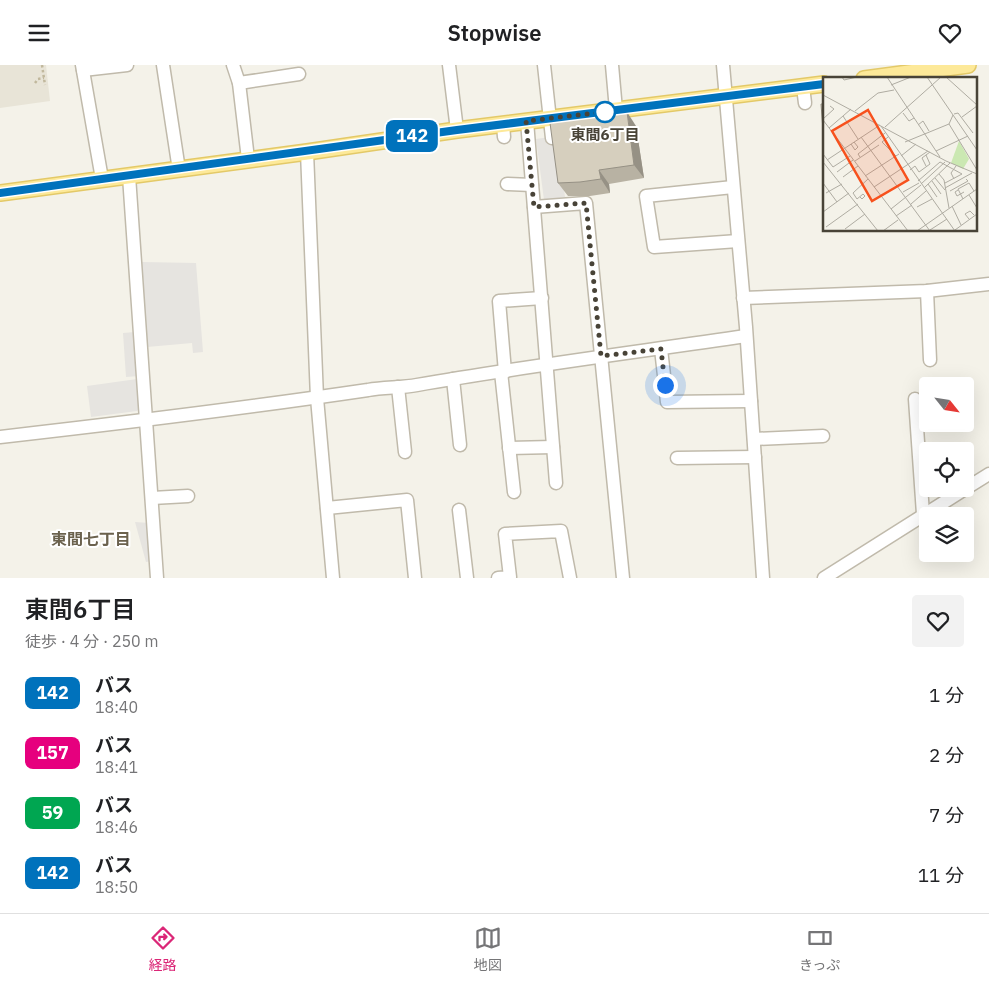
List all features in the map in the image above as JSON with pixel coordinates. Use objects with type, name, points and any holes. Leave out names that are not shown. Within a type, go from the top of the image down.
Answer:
[{"type":"main road","points":[[879,77],[968,65]]},
{"type":"main road","points":[[0,193],[179,170],[457,130],[503,131],[526,121],[823,84]]},
{"type":"street","points":[[102,179],[83,67],[127,65]]},
{"type":"street","points":[[163,65],[179,170]]},
{"type":"street","points":[[233,65],[239,83],[248,159]]},
{"type":"street","points":[[449,65],[457,130]]},
{"type":"street","points":[[544,65],[552,138]]},
{"type":"street","points":[[612,65],[616,110]]},
{"type":"street","points":[[723,65],[746,336],[763,578]]},
{"type":"street","points":[[239,83],[284,71],[299,74]]},
{"type":"street","points":[[803,87],[805,103]]},
{"type":"street","points":[[526,121],[556,483]]},
{"type":"street","points":[[307,152],[317,398],[333,578]]},
{"type":"street","points":[[130,176],[158,578]]},
{"type":"street","points":[[507,184],[532,185]]},
{"type":"street","points":[[733,187],[646,196],[654,247],[738,241]]},
{"type":"street","points":[[534,207],[586,203],[623,578]]},
{"type":"street","points":[[743,298],[927,291],[989,284]]},
{"type":"street","points":[[927,291],[930,360]]},
{"type":"street","points":[[514,492],[503,372],[499,301],[542,298]]},
{"type":"street","points":[[0,437],[317,398],[746,336]]},
{"type":"street","points":[[661,349],[667,402],[751,401]]},
{"type":"street","points":[[453,379],[460,445]]},
{"type":"street","points":[[398,387],[405,452]]},
{"type":"street","points":[[915,399],[923,507]]},
{"type":"street","points":[[754,439],[822,436]]},
{"type":"street","points":[[509,448],[553,447]]},
{"type":"street","points":[[677,458],[755,457]]},
{"type":"street","points":[[974,483],[989,474]]},
{"type":"street","points":[[152,498],[188,496]]},
{"type":"street","points":[[935,507],[952,497]]},
{"type":"street","points":[[327,508],[407,500],[415,578]]},
{"type":"street","points":[[459,510],[467,578]]},
{"type":"street","points":[[824,578],[919,517]]},
{"type":"street","points":[[498,578],[510,577],[505,535],[561,531],[570,578]]},
{"type":"path","points":[[42,65],[45,85]]},
{"type":"path","points":[[35,83],[38,79],[44,77]]},
{"type":"shaded area","points":[[0,65],[46,65],[50,101],[0,108]]},
{"type":"shaded area","points":[[557,136],[565,197],[544,200],[536,139]]},
{"type":"shaded area","points":[[142,262],[196,263],[203,352],[193,353],[192,343],[147,347]]},
{"type":"shaded area","points":[[135,332],[139,376],[126,377],[123,333]]},
{"type":"shaded area","points":[[137,379],[141,407],[137,411],[91,417],[87,386]]},
{"type":"shaded area","points":[[135,522],[149,523],[152,561],[146,562]]},
{"type":"building","points":[[821,104],[823,104],[823,130]]},
{"type":"building","points":[[627,112],[634,165],[599,170],[601,179],[558,183],[550,123]]},
{"type":"bus line","name":"142","points":[[0,193],[179,170],[457,130],[823,84]]},
{"type":"place","name":"東間6丁目","points":[[605,112]]},
{"type":"district","name":"東間七丁目","points":[[91,539]]},
{"type":"route","points":[[605,112],[526,121],[534,207],[586,203],[601,356],[661,349],[665,385]]}]
